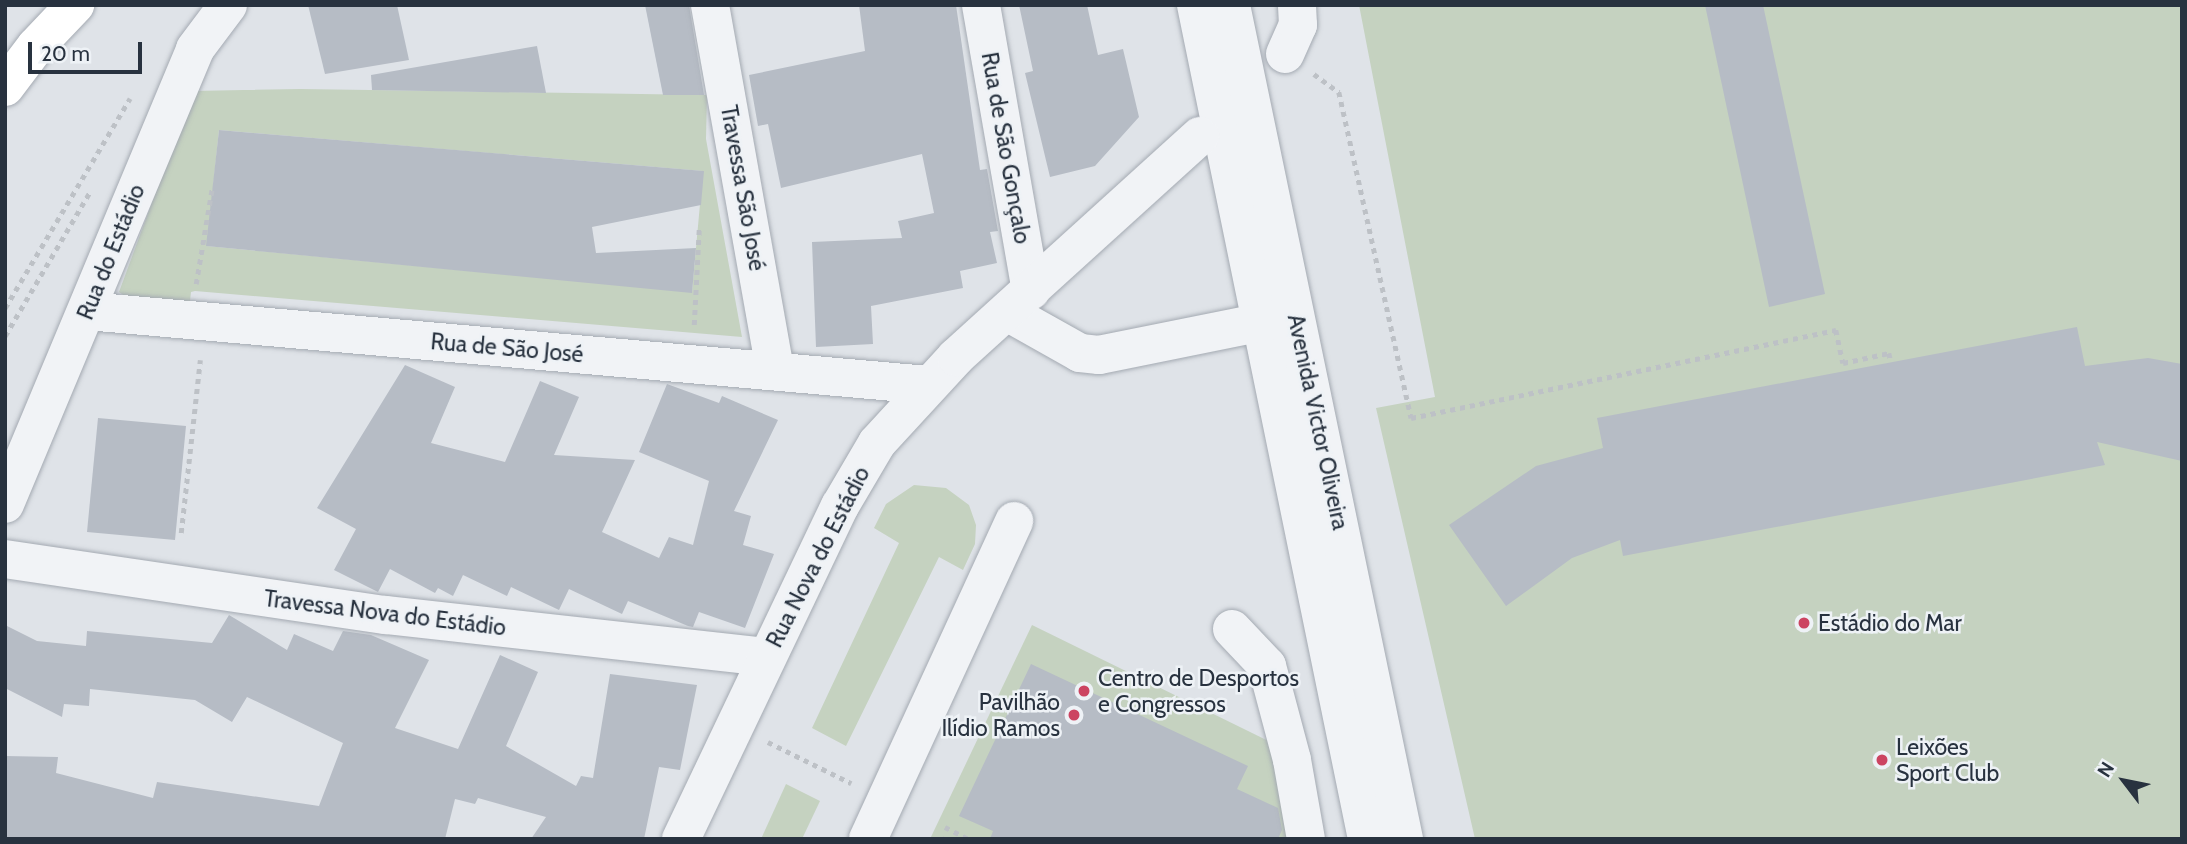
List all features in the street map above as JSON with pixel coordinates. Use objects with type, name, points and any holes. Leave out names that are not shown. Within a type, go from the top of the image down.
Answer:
[{"type":"highway","points":[[5,86],[36,46],[75,5]]},
{"type":"street","name":"Rua do Estádio","points":[[5,505],[195,49],[228,5]]},
{"type":"street","name":"Travessa São José","points":[[710,5],[775,371]]},
{"type":"street","name":"Rua de São Gonçalo","points":[[981,5],[1019,301]]},
{"type":"street","name":"Avenida Victor Oliveira","points":[[1196,5],[1280,319],[1404,839]]},
{"type":"street","name":"Avenida Victor Oliveira","points":[[1231,5],[1280,319],[1367,839]]},
{"type":"street","points":[[1284,54],[1298,25],[1297,5]]},
{"type":"street","name":"Rua Nova do Estádio","points":[[681,839],[840,506],[877,443],[927,385],[1200,136]]},
{"type":"street","points":[[1019,301],[1080,353],[1099,355],[1280,319]]},
{"type":"street","name":"Rua de São José","points":[[87,311],[200,306],[775,371],[927,385]]},
{"type":"street","points":[[868,839],[1014,521]]},
{"type":"street","name":"Travessa Nova do Estádio","points":[[5,559],[360,611],[767,657]]},
{"type":"street","points":[[1232,629],[1268,666],[1292,760],[1306,839]]},
{"type":"path","points":[[1284,54],[1339,92],[1412,418],[1836,330],[1843,363],[1889,353],[1891,362]]},
{"type":"path","points":[[5,308],[136,87]]},
{"type":"path","points":[[5,336],[94,186]]},
{"type":"path","points":[[181,533],[209,188],[212,188]]},
{"type":"path","points":[[693,333],[699,228]]},
{"type":"path","points":[[735,726],[886,800]]},
{"type":"path","points":[[945,827],[969,839]]},
{"type":"green space","name":"Estádio do Mar","points":[[1359,5],[2182,5],[2182,839],[1475,839],[1376,408],[1435,397]]},
{"type":"green space","points":[[300,89],[707,95],[706,139],[742,337],[195,291],[191,292],[190,301],[129,299],[119,292],[193,91]],"holes":[[[219,130],[703,171],[692,292],[207,246]]]},
{"type":"green space","points":[[914,485],[946,488],[969,505],[976,525],[975,544],[963,570],[939,557],[846,746],[812,728],[899,543],[874,528],[886,504]]},
{"type":"green space","name":"Centro de Desportos e Congressos","points":[[1032,625],[1303,758],[1320,839],[930,839]]},
{"type":"green space","points":[[786,784],[820,801],[802,839],[761,839]]},
{"type":"building","points":[[308,5],[397,5],[409,60],[325,74]]},
{"type":"building","points":[[645,5],[689,5],[704,95],[663,95]]},
{"type":"building","points":[[859,5],[956,5],[980,170],[987,169],[998,231],[990,232],[997,263],[960,271],[963,288],[871,306],[873,344],[816,347],[812,242],[902,238],[898,221],[934,213],[922,154],[781,188],[768,124],[758,126],[749,75],[865,51]]},
{"type":"building","points":[[1019,5],[1087,5],[1098,55],[1123,49],[1139,117],[1095,166],[1050,177],[1025,73],[1033,71]]},
{"type":"building","points":[[1705,5],[1763,5],[1825,294],[1769,307]]},
{"type":"building","points":[[537,46],[546,93],[372,90],[371,75]]},
{"type":"building","points":[[219,130],[704,171],[701,205],[592,227],[596,253],[696,248],[692,293],[206,246]]},
{"type":"building","points":[[2077,327],[2085,366],[2148,358],[2182,364],[2182,461],[2097,442],[2105,465],[1623,556],[1620,540],[1572,558],[1506,606],[1449,525],[1536,466],[1603,448],[1597,418]]},
{"type":"building","points":[[405,365],[455,387],[431,443],[505,462],[540,381],[579,397],[554,455],[635,460],[602,532],[659,558],[669,537],[693,545],[709,481],[639,452],[667,384],[719,403],[722,396],[778,420],[734,511],[751,516],[743,545],[774,554],[745,628],[699,612],[693,627],[688,626],[628,601],[622,614],[569,589],[559,610],[511,587],[507,596],[463,575],[453,596],[438,588],[435,593],[390,569],[378,592],[334,570],[356,529],[317,508]]},
{"type":"building","points":[[98,418],[186,426],[175,540],[87,532]]},
{"type":"building","points":[[229,615],[287,650],[294,634],[333,651],[343,631],[371,635],[429,660],[395,728],[458,749],[500,655],[538,672],[506,746],[576,786],[581,776],[593,778],[610,674],[697,685],[680,770],[659,767],[644,839],[531,839],[546,817],[478,798],[475,804],[455,799],[445,839],[5,839],[5,756],[58,757],[56,773],[153,798],[157,782],[319,806],[343,743],[247,697],[232,722],[195,700],[90,689],[89,706],[64,704],[62,717],[5,688],[5,625],[37,641],[86,646],[87,631],[212,643]]},
{"type":"building","name":"Centro de Desportos e Congressos","points":[[1031,664],[1248,766],[1237,789],[1278,808],[1282,830],[1278,839],[990,839],[993,831],[959,816]]},
{"type":"place","name":"Estádio do Mar","points":[[1804,623]]},
{"type":"place","name":"Centro de Desportos e Congressos","points":[[1084,691]]},
{"type":"place","name":"Pavilhão Ilídio Ramos","points":[[1074,715]]},
{"type":"place","name":"Leixões Sport Club","points":[[1882,760]]}]
